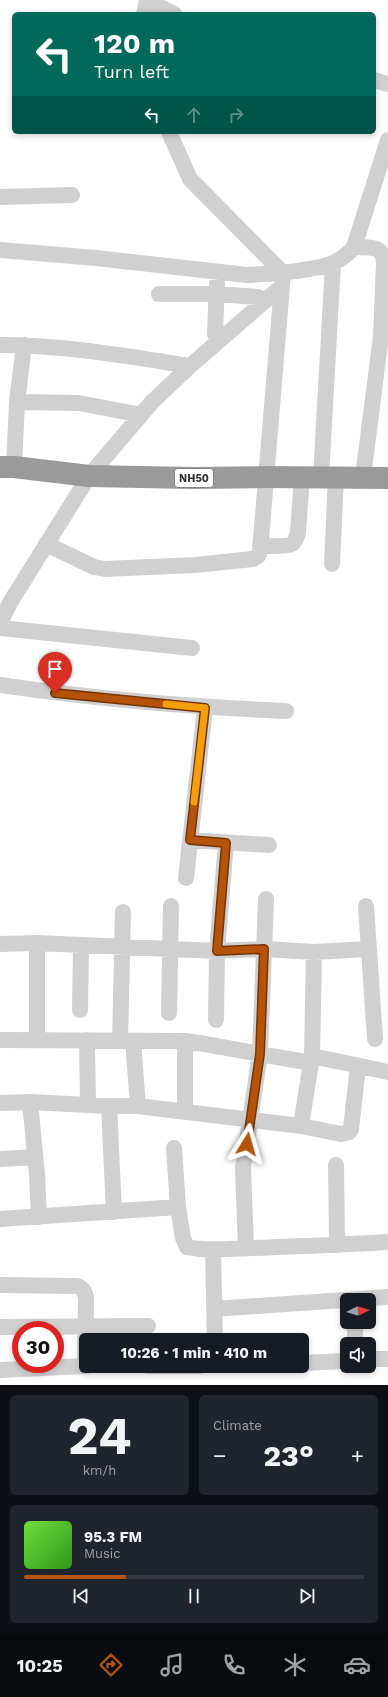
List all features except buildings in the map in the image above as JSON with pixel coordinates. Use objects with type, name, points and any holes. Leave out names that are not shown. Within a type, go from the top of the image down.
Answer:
[{"type":"highway","name":"NH50","points":[[7,467],[89,476],[193,478],[388,478]]},
{"type":"street","points":[[144,12],[147,0]]},
{"type":"street","points":[[150,0],[156,5],[170,12]]},
{"type":"street","points":[[376,81],[388,84]]},
{"type":"street","points":[[46,544],[94,568],[113,570],[195,565],[253,559],[258,556],[282,279],[190,179],[170,134]]},
{"type":"street","points":[[0,250],[96,258],[282,279],[342,260],[354,247],[388,140]]},
{"type":"street","points":[[0,197],[72,195]]},
{"type":"street","points":[[354,247],[378,249],[382,252],[384,263],[381,336],[363,478]]},
{"type":"street","points":[[332,564],[320,477],[333,264]]},
{"type":"street","points":[[215,334],[218,272]]},
{"type":"street","points":[[0,623],[10,601],[89,476],[141,415],[190,366],[282,279]]},
{"type":"street","points":[[159,294],[217,294],[258,297]]},
{"type":"street","points":[[0,345],[24,345],[117,354],[190,366]]},
{"type":"street","points":[[7,467],[24,345]]},
{"type":"street","points":[[17,402],[79,403],[141,415]]},
{"type":"street","points":[[260,546],[292,544],[296,539],[320,477]]},
{"type":"street","points":[[0,628],[192,648]]},
{"type":"street","points":[[0,685],[55,693],[205,708],[286,711]]},
{"type":"street","points":[[186,878],[205,708]]},
{"type":"street","points":[[190,840],[269,845]]},
{"type":"street","points":[[216,1020],[217,951],[226,843]]},
{"type":"street","points":[[246,1248],[243,1167],[260,1054],[266,899]]},
{"type":"street","points":[[169,1013],[171,906]]},
{"type":"street","points":[[366,906],[375,1039]]},
{"type":"street","points":[[123,912],[122,947],[127,1041],[138,1106]]},
{"type":"street","points":[[0,944],[37,943],[217,951],[264,949],[314,952],[368,949]]},
{"type":"street","points":[[37,943],[37,1039]]},
{"type":"street","points":[[80,1010],[81,946]]},
{"type":"street","points":[[301,1126],[312,1060],[314,952]]},
{"type":"street","points":[[0,1040],[185,1041],[260,1054],[358,1066],[388,1072]]},
{"type":"street","points":[[87,1040],[88,1105]]},
{"type":"street","points":[[185,1041],[185,1112]]},
{"type":"street","points":[[0,1103],[30,1102],[138,1106],[301,1126],[341,1134],[348,1132],[351,1129],[358,1066]]},
{"type":"street","points":[[30,1102],[39,1217]]},
{"type":"street","points":[[109,1106],[114,1212]]},
{"type":"street","points":[[174,1148],[178,1207],[183,1238],[187,1247],[213,1249],[388,1242]]},
{"type":"street","points":[[0,1158],[35,1157]]},
{"type":"street","points":[[336,1165],[337,1245]]},
{"type":"street","points":[[0,1219],[178,1207]]},
{"type":"street","points":[[213,1249],[215,1333]]},
{"type":"street","points":[[0,1285],[77,1286],[82,1288],[86,1297],[86,1333]]},
{"type":"street","points":[[376,1298],[388,1297]]},
{"type":"street","points":[[214,1309],[340,1300]]},
{"type":"street","points":[[0,1327],[148,1326]]},
{"type":"street","points":[[376,1359],[388,1359]]},
{"type":"street","points":[[309,1363],[340,1361]]},
{"type":"street","points":[[0,1370],[79,1366]]},
{"type":"slow traffic","points":[[166,704],[205,708],[194,802]]},
{"type":"route","points":[[55,693],[205,708],[190,840],[226,843],[217,951],[264,949],[260,1054],[247,1144]]}]
